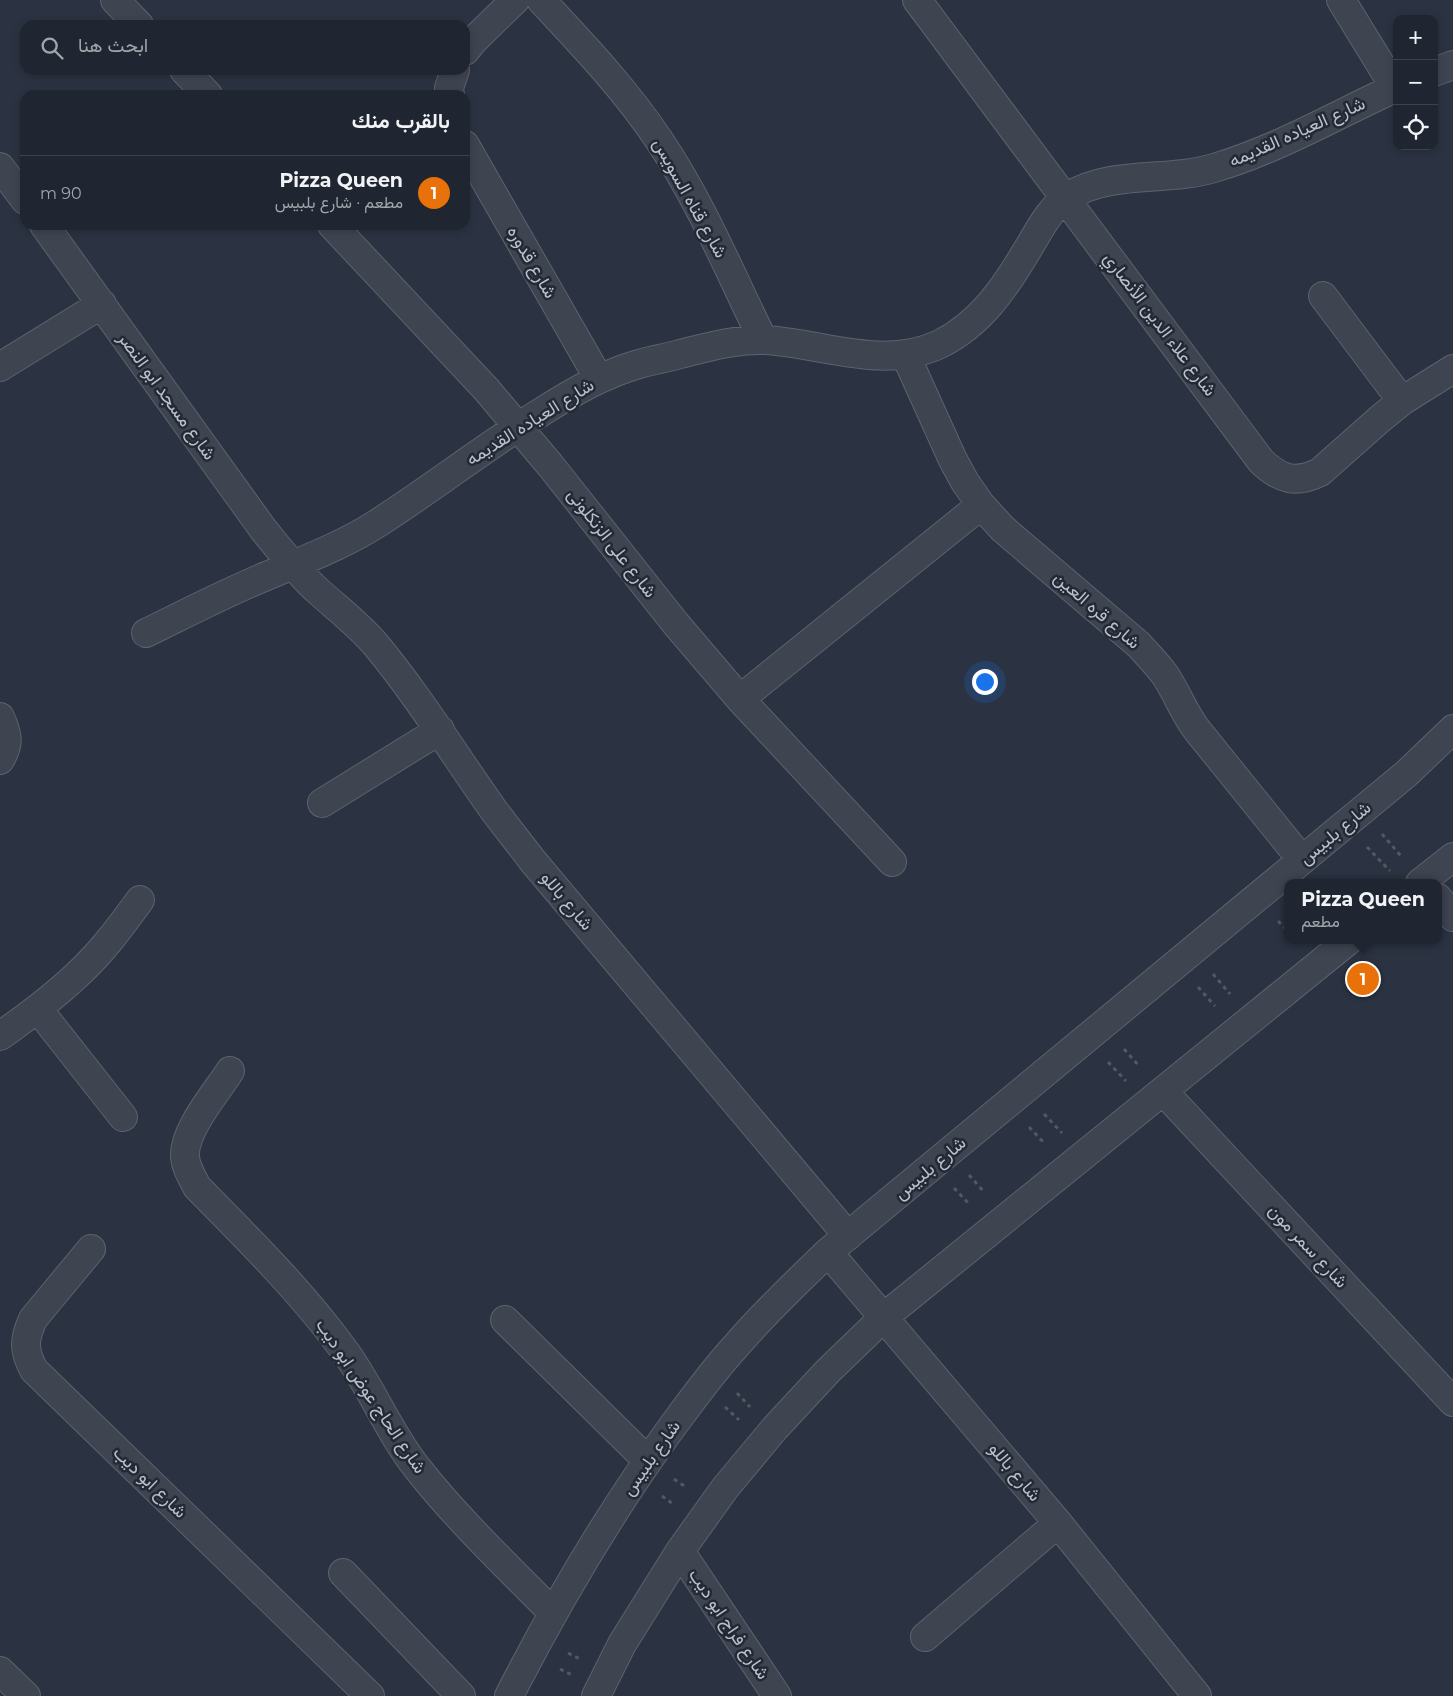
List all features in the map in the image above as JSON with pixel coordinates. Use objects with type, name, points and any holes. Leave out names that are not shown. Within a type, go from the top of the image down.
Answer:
[{"type":"street","points":[[115,0],[135,20]]},
{"type":"street","points":[[470,45],[515,0]]},
{"type":"street","name":"شارع قناه السويس","points":[[541,0],[612,77],[660,141],[700,210],[763,340]]},
{"type":"street","name":"شارع علاء الدين الأنصاري","points":[[918,0],[1261,462],[1271,471],[1282,477],[1295,480],[1308,478],[1320,472],[1402,401],[1453,370]]},
{"type":"street","points":[[1341,0],[1393,83]]},
{"type":"street","points":[[1438,71],[1453,65]]},
{"type":"street","points":[[189,75],[203,90]]},
{"type":"street","points":[[449,90],[453,75]]},
{"type":"street","name":"شارع العياده القديمه","points":[[146,633],[248,584],[344,543],[378,523],[518,426],[599,379],[638,364],[721,344],[763,340],[874,357],[905,354],[937,345],[966,329],[986,310],[1008,281],[1054,208],[1065,197],[1082,188],[1100,183],[1210,170],[1252,156],[1393,89]]},
{"type":"street","name":"شارع قدوره","points":[[470,155],[599,379]]},
{"type":"street","points":[[0,167],[20,193]]},
{"type":"street","name":"شارع مسجد ابو النصر","points":[[48,230],[263,529],[292,565]]},
{"type":"street","name":"شارع على الزنكلونى","points":[[337,230],[480,382],[550,465],[676,624],[740,699],[892,862]]},
{"type":"street","points":[[1323,296],[1402,401]]},
{"type":"street","points":[[0,367],[102,304]]},
{"type":"street","name":"شارع قره العين","points":[[905,354],[953,460],[965,482],[981,504],[1003,529],[1139,645],[1152,659],[1170,683],[1192,724],[1302,860]]},
{"type":"street","points":[[740,699],[981,504]]},
{"type":"street","name":"شارع باللو","points":[[292,565],[375,643],[440,730],[495,811],[532,860],[647,995],[838,1244],[884,1317],[1058,1522],[1197,1696]]},
{"type":"street","points":[[0,717],[7,735],[6,749],[0,760]]},
{"type":"street","points":[[322,803],[440,730]]},
{"type":"street","name":"شارع بلبيس","points":[[509,1696],[553,1613],[605,1526],[642,1469],[734,1347],[780,1298],[838,1244],[1406,774],[1453,730]]},
{"type":"street","points":[[1433,879],[1453,857]]},
{"type":"street","points":[[0,1036],[38,1009],[85,967],[111,939],[140,900]]},
{"type":"street","points":[[1442,904],[1453,917]]},
{"type":"street","points":[[601,1685],[622,1644],[680,1551],[706,1515],[768,1437],[828,1371],[884,1317],[1344,944]]},
{"type":"street","points":[[38,1009],[123,1117]]},
{"type":"street","name":"شارع الحاج عوض ابو ديب","points":[[230,1071],[193,1126],[187,1141],[185,1157],[189,1173],[197,1187],[300,1295],[346,1352],[398,1442],[432,1487],[553,1613]]},
{"type":"street","name":"شارع سمر مون","points":[[1155,1098],[1453,1402]]},
{"type":"street","name":"شارع ابو ديب","points":[[91,1250],[30,1325],[25,1344],[27,1358],[34,1370],[370,1696]]},
{"type":"street","points":[[505,1320],[642,1469]]},
{"type":"street","points":[[925,1637],[1058,1522]]},
{"type":"street","name":"شارع فراج ابو ديب","points":[[680,1551],[777,1696]]},
{"type":"street","points":[[343,1573],[461,1696]]},
{"type":"street","points":[[0,1671],[26,1696]]},
{"type":"path","points":[[1353,817],[1394,876]]},
{"type":"path","points":[[1353,817],[1419,879]]},
{"type":"path","points":[[1184,958],[1245,1024]]},
{"type":"path","points":[[1184,958],[1245,1024]]},
{"type":"path","points":[[1094,1032],[1155,1098]]},
{"type":"path","points":[[1094,1032],[1155,1098]]},
{"type":"path","points":[[1015,1097],[1075,1162]]},
{"type":"path","points":[[1015,1097],[1075,1162]]},
{"type":"path","points":[[940,1159],[1000,1223]]},
{"type":"path","points":[[940,1159],[1000,1223]]},
{"type":"path","points":[[709,1378],[768,1437]]},
{"type":"path","points":[[709,1378],[768,1437]]},
{"type":"path","points":[[642,1469],[706,1515]]},
{"type":"path","points":[[642,1469],[706,1515]]},
{"type":"path","points":[[534,1647],[601,1685]]},
{"type":"path","points":[[534,1647],[601,1685]]},
{"type":"place","name":"Pizza Queen","points":[[1363,979]]}]
